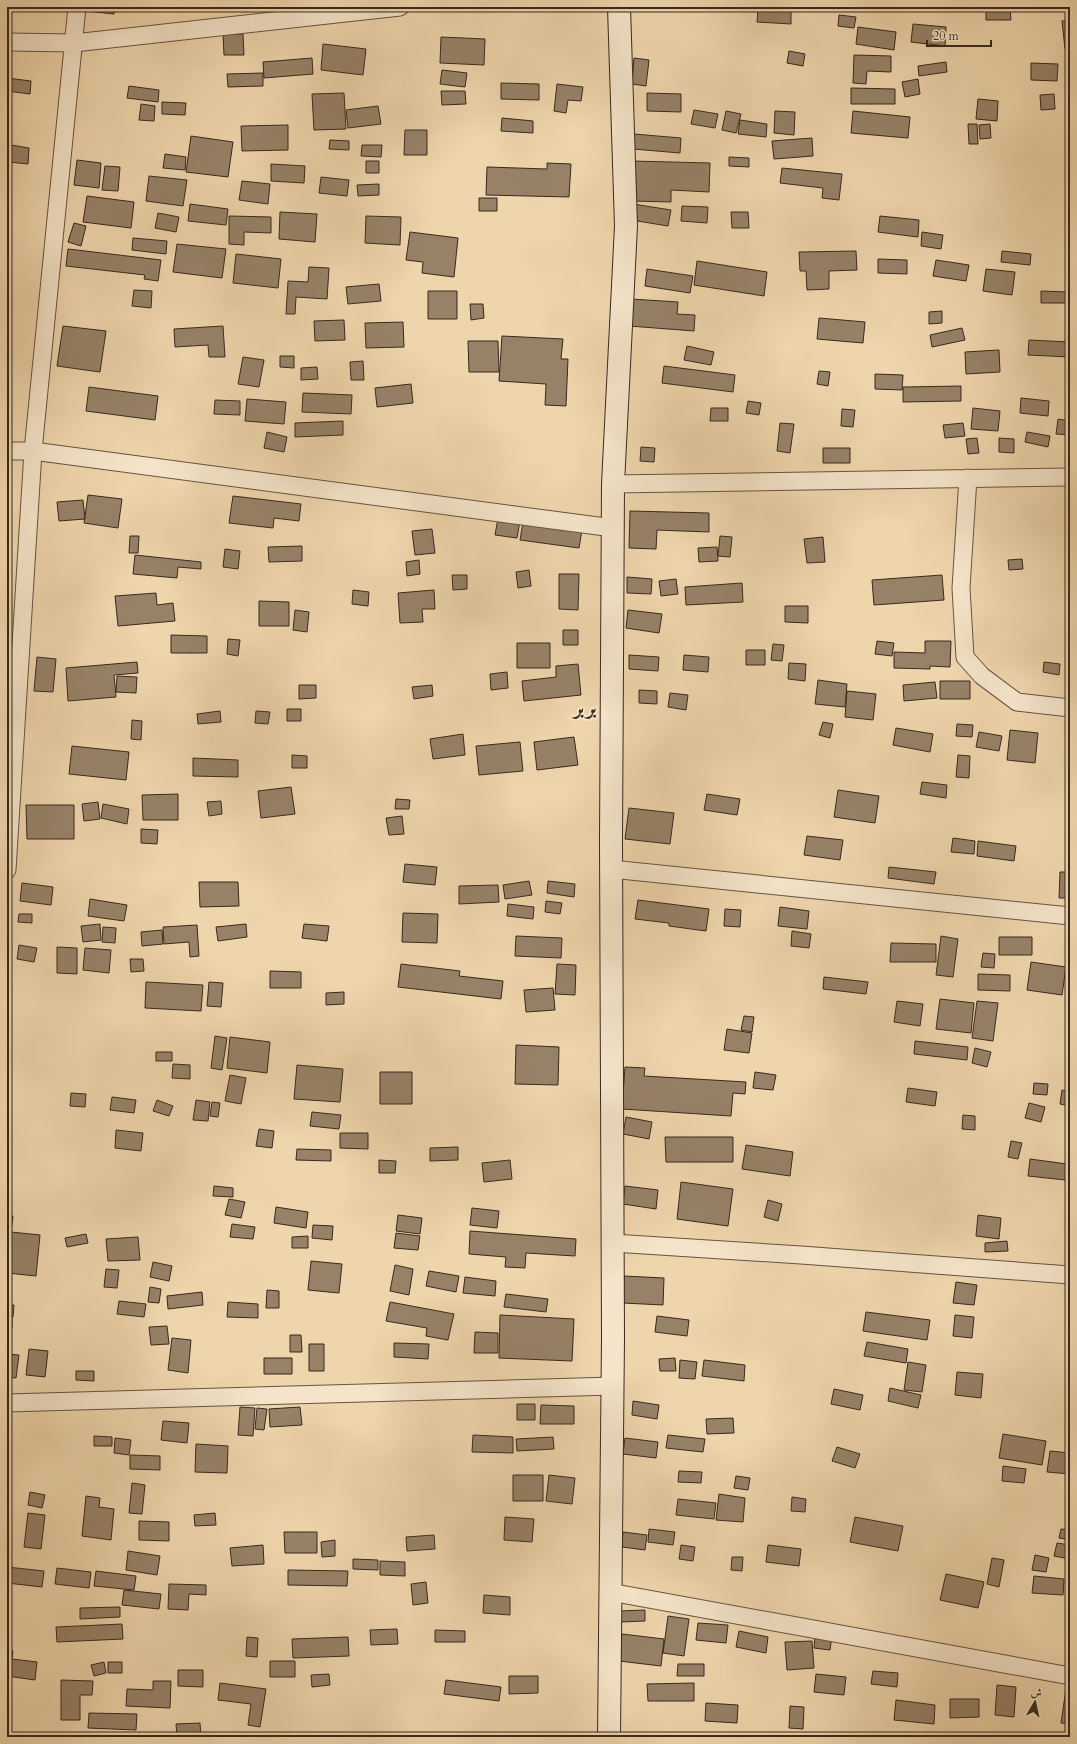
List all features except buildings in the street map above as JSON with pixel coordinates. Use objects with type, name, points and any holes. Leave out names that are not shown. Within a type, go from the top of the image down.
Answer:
[{"type":"street","points":[[7,870],[33,451],[77,7]]},
{"type":"street","points":[[7,42],[74,43],[400,7]]},
{"type":"street","points":[[609,1737],[613,1386],[611,868],[613,484],[626,226],[618,7]]},
{"type":"street","points":[[7,451],[33,451],[613,528]]},
{"type":"street","points":[[613,484],[1070,477]]},
{"type":"street","points":[[968,478],[961,588],[965,657],[982,676],[1017,702],[1070,708]]},
{"type":"street","points":[[611,868],[1070,916]]},
{"type":"street","points":[[613,1243],[1070,1275]]},
{"type":"street","points":[[7,1403],[613,1386]]},
{"type":"street","points":[[610,1592],[1070,1676]]},
{"type":"district","name":"بربر","points":[[585,706]]}]
